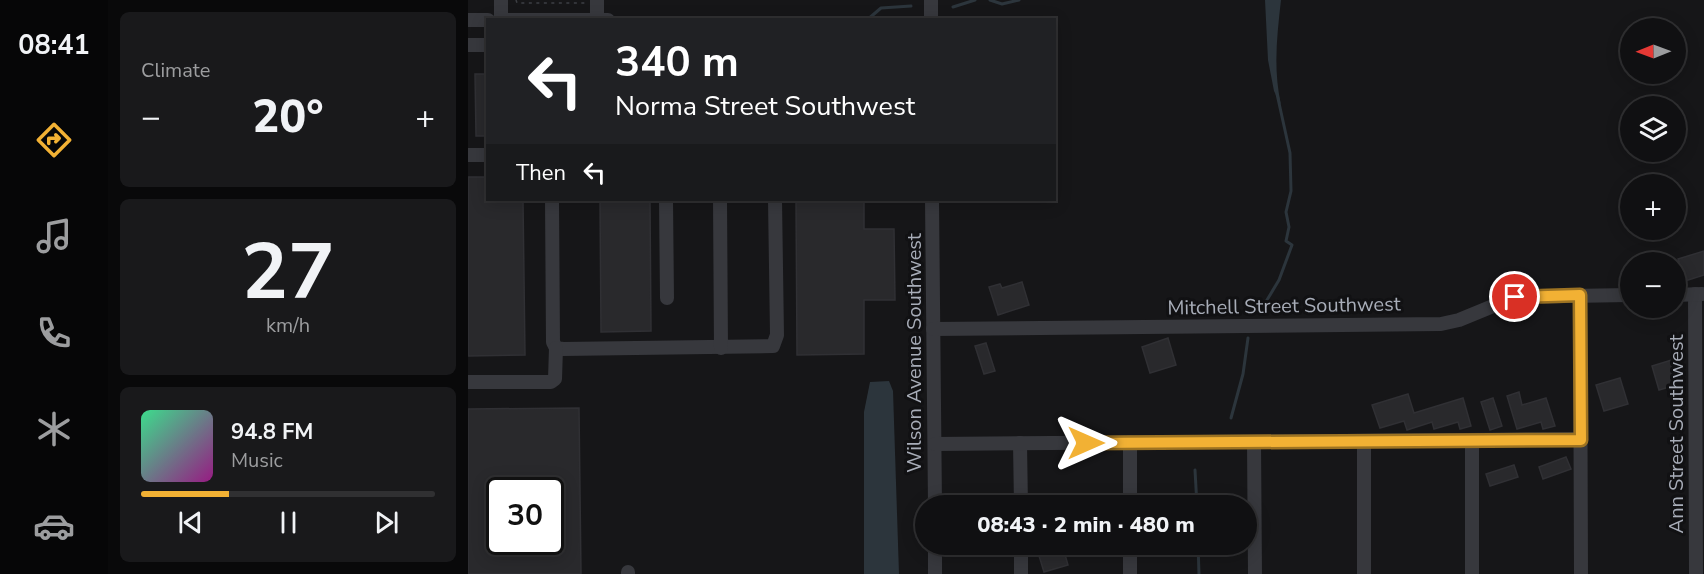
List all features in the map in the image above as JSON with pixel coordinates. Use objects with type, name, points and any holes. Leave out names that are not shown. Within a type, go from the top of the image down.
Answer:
[{"type":"street","points":[[500,18],[501,0]]},
{"type":"street","points":[[931,0],[931,18]]},
{"type":"street","points":[[597,2],[605,18]]},
{"type":"street","points":[[468,20],[486,20]]},
{"type":"street","points":[[468,45],[486,45]]},
{"type":"street","points":[[468,155],[486,155]]},
{"type":"street","points":[[468,382],[551,382],[555,379],[552,201]]},
{"type":"street","points":[[666,201],[667,298]]},
{"type":"street","points":[[720,201],[721,348]]},
{"type":"street","points":[[556,348],[721,348],[768,347],[775,344],[775,201]]},
{"type":"street","name":"Wilson Avenue Southwest","points":[[932,201],[935,495]]},
{"type":"street","name":"Ann Street Southwest","points":[[1696,574],[1700,294]]},
{"type":"street","points":[[1580,295],[1581,574]]},
{"type":"street","name":"Mitchell Street Southwest","points":[[933,329],[1441,324],[1459,320],[1515,297],[1620,295]]},
{"type":"street","points":[[1472,440],[1472,574]]},
{"type":"street","points":[[934,444],[1581,440]]},
{"type":"street","points":[[1254,441],[1255,574]]},
{"type":"street","points":[[1364,441],[1364,574]]},
{"type":"street","points":[[1130,442],[1130,495]]},
{"type":"street","points":[[1020,443],[1021,495]]},
{"type":"street","points":[[935,555],[935,574]]},
{"type":"street","points":[[1021,555],[1021,574]]},
{"type":"street","points":[[1130,555],[1130,574]]},
{"type":"path","points":[[516,0],[517,3],[597,2]]},
{"type":"shaded area","points":[[1265,0],[1281,0],[1276,65],[1281,105],[1274,91],[1268,60]]},
{"type":"shaded area","points":[[889,381],[893,391],[899,574],[864,574],[864,412],[870,382]]},
{"type":"building","points":[[475,74],[486,74],[486,136],[476,136]]},
{"type":"building","points":[[468,177],[486,177],[486,201],[523,201],[525,355],[468,356]]},
{"type":"building","points":[[600,201],[650,201],[651,331],[601,332]]},
{"type":"building","points":[[796,201],[864,201],[864,229],[894,229],[895,300],[864,300],[864,354],[797,355]]},
{"type":"building","points":[[1704,251],[1704,275],[1686,281],[1686,257]]},
{"type":"building","points":[[1022,282],[1029,305],[998,315],[989,287],[1000,284],[1002,288]]},
{"type":"building","points":[[1168,338],[1176,365],[1150,373],[1142,347]]},
{"type":"building","points":[[986,343],[995,371],[984,374],[975,346]]},
{"type":"building","points":[[1675,359],[1683,383],[1659,390],[1652,366]]},
{"type":"building","points":[[1620,378],[1628,404],[1604,411],[1596,385]]},
{"type":"building","points":[[1519,392],[1522,405],[1546,398],[1555,426],[1543,429],[1541,422],[1517,429],[1507,396]]},
{"type":"building","points":[[1408,394],[1414,413],[1463,398],[1471,426],[1460,429],[1458,422],[1434,429],[1432,422],[1407,430],[1404,421],[1380,428],[1372,405]]},
{"type":"building","points":[[1493,398],[1502,426],[1490,430],[1481,402]]},
{"type":"building","points":[[579,408],[581,574],[468,574],[468,409]]},
{"type":"building","points":[[1566,457],[1571,469],[1543,479],[1539,467]]},
{"type":"building","points":[[1514,465],[1518,477],[1490,486],[1486,474]]},
{"type":"building","points":[[1039,555],[1065,555],[1068,565],[1044,572]]},
{"type":"waterway","points":[[953,7],[975,0]]},
{"type":"waterway","points":[[990,0],[1002,4],[1019,0]]},
{"type":"waterway","points":[[869,18],[881,8],[911,6]]},
{"type":"waterway","points":[[1261,310],[1279,280],[1292,245],[1286,241],[1289,227],[1286,212],[1291,191],[1290,153],[1277,94]]},
{"type":"waterway","points":[[1231,418],[1243,374],[1248,338]]},
{"type":"waterway","points":[[1195,470],[1196,495]]},
{"type":"waterway","points":[[1198,555],[1199,574]]},
{"type":"route","points":[[1086,443],[1581,440],[1580,295],[1515,297]]}]
